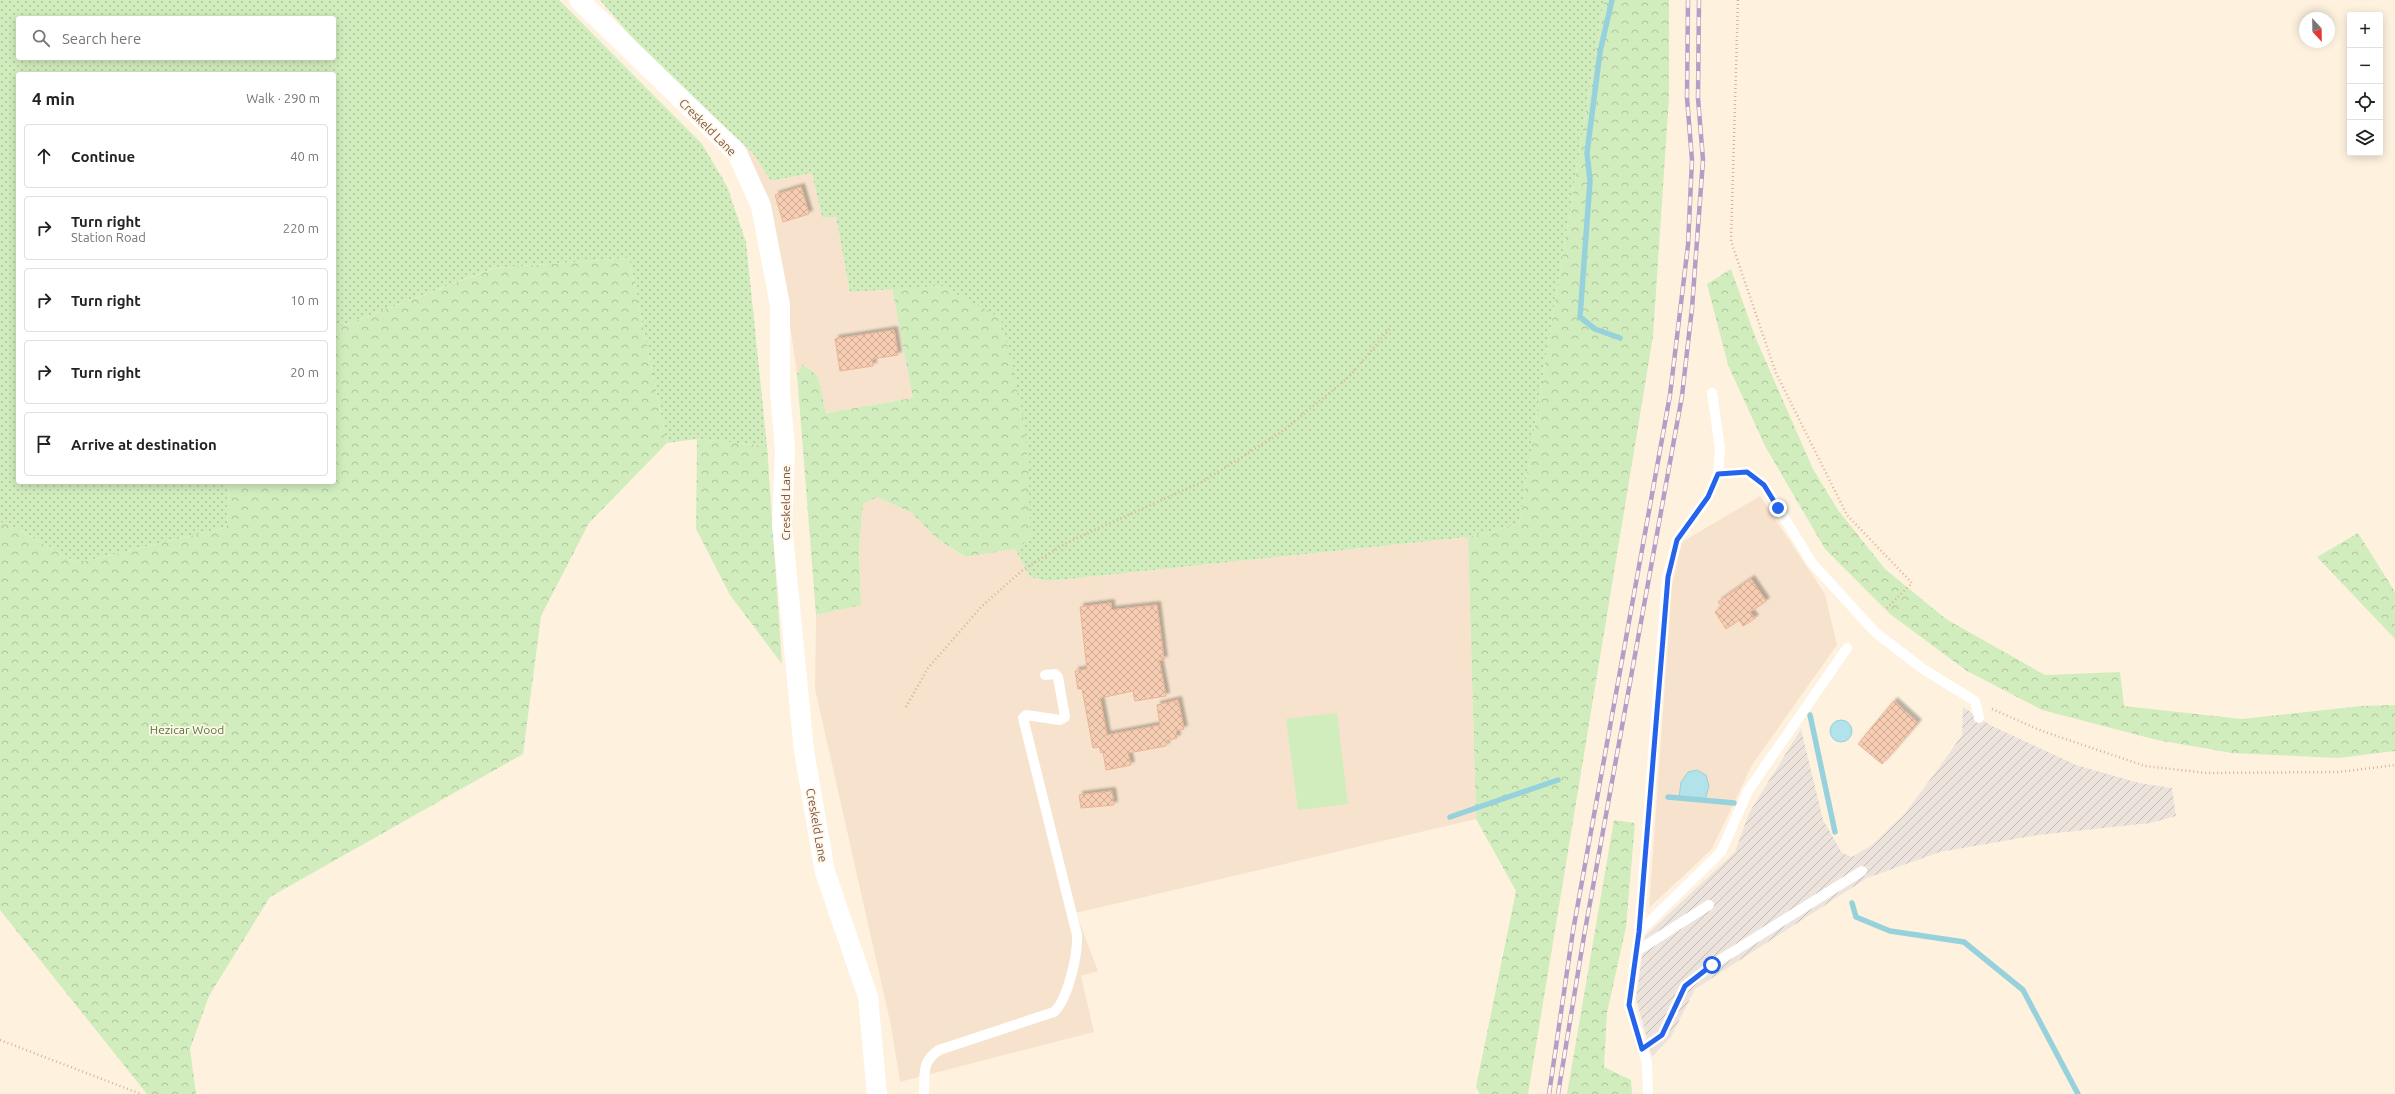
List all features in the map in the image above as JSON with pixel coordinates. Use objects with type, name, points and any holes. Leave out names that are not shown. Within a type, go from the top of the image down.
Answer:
[{"type":"street","name":"Creskeld Lane","points":[[579,0],[737,153],[761,206],[780,305],[780,392],[785,449],[782,526],[804,751],[825,872],[868,997],[877,1094]]},
{"type":"lane","points":[[1648,1094],[1647,1063],[1629,1005],[1639,932],[1668,577],[1677,540],[1708,497],[1718,474],[1720,448],[1712,393]]},
{"type":"lane","points":[[1718,474],[1747,472],[1764,485],[1812,563],[1875,632],[1923,669],[1975,701],[1979,718]]},
{"type":"lane","points":[[1639,932],[1722,852],[1748,791],[1847,648]]},
{"type":"lane","points":[[924,1094],[925,1063],[930,1056],[939,1050],[1054,1012],[1060,1007],[1064,998],[1077,951],[1077,935],[1023,718],[1026,715],[1060,720],[1065,718],[1058,677],[1055,674],[1045,675]]},
{"type":"lane","points":[[1642,1049],[1662,1035],[1685,986],[1732,952],[1862,871]]},
{"type":"lane","points":[[1636,952],[1709,905]]},
{"type":"path","points":[[1738,0],[1731,241],[1776,372],[1847,516],[1912,583],[1886,609]]},
{"type":"path","points":[[906,707],[928,668],[982,606],[1024,569],[1068,542],[1202,482],[1280,433],[1349,377],[1391,327]]},
{"type":"path","points":[[1975,701],[2042,731],[2145,766],[2215,773],[2339,772],[2395,765]]},
{"type":"path","points":[[0,1040],[141,1094]]},
{"type":"shaded area","points":[[743,143],[752,152],[771,181],[812,173],[822,217],[836,217],[850,292],[892,288],[914,398],[825,413],[818,376],[803,364],[797,374],[787,304],[766,201]]},
{"type":"shaded area","points":[[1760,496],[1825,594],[1837,645],[1752,765],[1712,849],[1649,908],[1672,585],[1682,542]]},
{"type":"shaded area","points":[[877,497],[912,513],[936,538],[964,557],[1015,549],[1030,577],[1049,581],[1468,537],[1476,819],[1076,913],[1098,971],[1081,976],[1094,1032],[900,1082],[891,1026],[815,689],[816,615],[861,605],[859,549],[863,504]]},
{"type":"shaded area","points":[[1963,707],[1992,726],[2076,765],[2139,783],[2172,788],[2176,816],[2151,823],[2038,835],[1940,852],[1867,878],[1695,989],[1671,1037],[1652,1057],[1636,999],[1645,936],[1735,852],[1749,813],[1801,729],[1823,820],[1842,853],[1852,857],[1872,845],[1905,813],[1938,769],[1962,735]]},
{"type":"green space","points":[[0,0],[559,0],[702,144],[727,186],[746,242],[767,446],[697,439],[667,443],[629,258],[494,268],[336,328],[336,72],[16,72],[16,484],[229,484],[227,527],[78,563],[10,525],[0,522]]},
{"type":"green space","points":[[600,0],[1604,0],[1519,524],[1468,537],[1049,581],[1030,577],[1015,549],[1031,539],[942,286],[850,292],[836,217],[822,217],[812,173],[771,181],[752,152],[648,56]]},
{"type":"green space","points":[[1604,0],[1669,0],[1669,98],[1653,336],[1528,1094],[1480,1094],[1476,1087],[1516,891],[1476,819],[1468,537],[1519,524]]},
{"type":"green space","name":"Hezicar Wood","points":[[629,258],[667,443],[589,523],[541,616],[523,754],[270,897],[209,996],[190,1049],[196,1094],[147,1094],[0,910],[0,522],[10,525],[78,563],[227,527],[229,484],[336,484],[336,328],[495,268]]},
{"type":"green space","points":[[1731,269],[1756,339],[1813,469],[1838,510],[1885,569],[1946,619],[2045,675],[2120,672],[2124,706],[2242,719],[2361,706],[2395,705],[2395,751],[2338,758],[2232,753],[2157,740],[2042,710],[1967,671],[1890,614],[1825,549],[1765,446],[1728,365],[1707,284]]},
{"type":"green space","points":[[942,286],[1001,318],[1026,430],[1031,539],[1015,549],[965,557],[936,538],[912,513],[877,497],[863,504],[859,549],[861,605],[816,615],[797,374],[803,364],[818,376],[826,413],[913,398],[892,288]]},
{"type":"green space","points":[[697,439],[767,446],[782,664],[730,595],[696,529]]},
{"type":"green space","points":[[2358,533],[2395,592],[2395,639],[2317,557]]},
{"type":"green space","points":[[1337,713],[1348,804],[1298,810],[1286,719]]},
{"type":"green space","points":[[1614,820],[1635,823],[1626,927],[1607,1013],[1604,1067],[1631,1080],[1632,1094],[1567,1094]]},
{"type":"water","points":[[1841,720],[1849,723],[1852,731],[1849,739],[1841,742],[1833,739],[1830,731],[1833,723]]},
{"type":"water","points":[[1697,770],[1706,775],[1709,786],[1705,800],[1679,798],[1681,782],[1688,772]]},
{"type":"building","points":[[801,187],[809,214],[783,222],[775,195]]},
{"type":"building","points":[[894,330],[898,355],[872,359],[873,366],[840,371],[835,339]]},
{"type":"building","points":[[1751,579],[1766,601],[1750,612],[1755,618],[1743,626],[1739,620],[1726,629],[1715,612],[1722,607],[1718,602]]},
{"type":"building","points":[[1111,603],[1111,610],[1157,605],[1164,660],[1159,660],[1166,696],[1135,701],[1133,691],[1100,698],[1107,735],[1160,725],[1157,705],[1178,700],[1184,729],[1176,731],[1177,738],[1166,741],[1166,746],[1128,753],[1131,765],[1106,770],[1103,752],[1101,753],[1099,747],[1093,748],[1082,689],[1078,689],[1075,671],[1087,669],[1080,607]]},
{"type":"building","points":[[1894,701],[1918,723],[1882,764],[1858,744]]},
{"type":"building","points":[[1112,791],[1114,805],[1081,808],[1079,795]]},
{"type":"waterway","points":[[1612,0],[1600,52],[1587,153],[1590,181],[1580,317],[1595,329],[1620,338]]},
{"type":"waterway","points":[[1810,715],[1835,832]]},
{"type":"waterway","points":[[1450,817],[1558,780]]},
{"type":"waterway","points":[[1668,797],[1734,803]]},
{"type":"waterway","points":[[1852,903],[1856,917],[1890,931],[1964,942],[2023,990],[2078,1094]]},
{"type":"railway","points":[[1549,1094],[1573,931],[1670,395],[1688,245],[1692,160],[1687,98],[1688,0]]},
{"type":"railway","points":[[1558,1094],[1584,936],[1682,396],[1692,308],[1703,160],[1698,98],[1699,0]]},
{"type":"route","points":[[1712,965],[1685,986],[1662,1035],[1642,1049],[1629,1005],[1639,932],[1668,577],[1677,540],[1708,497],[1718,474],[1747,472],[1764,485],[1778,508]]}]
